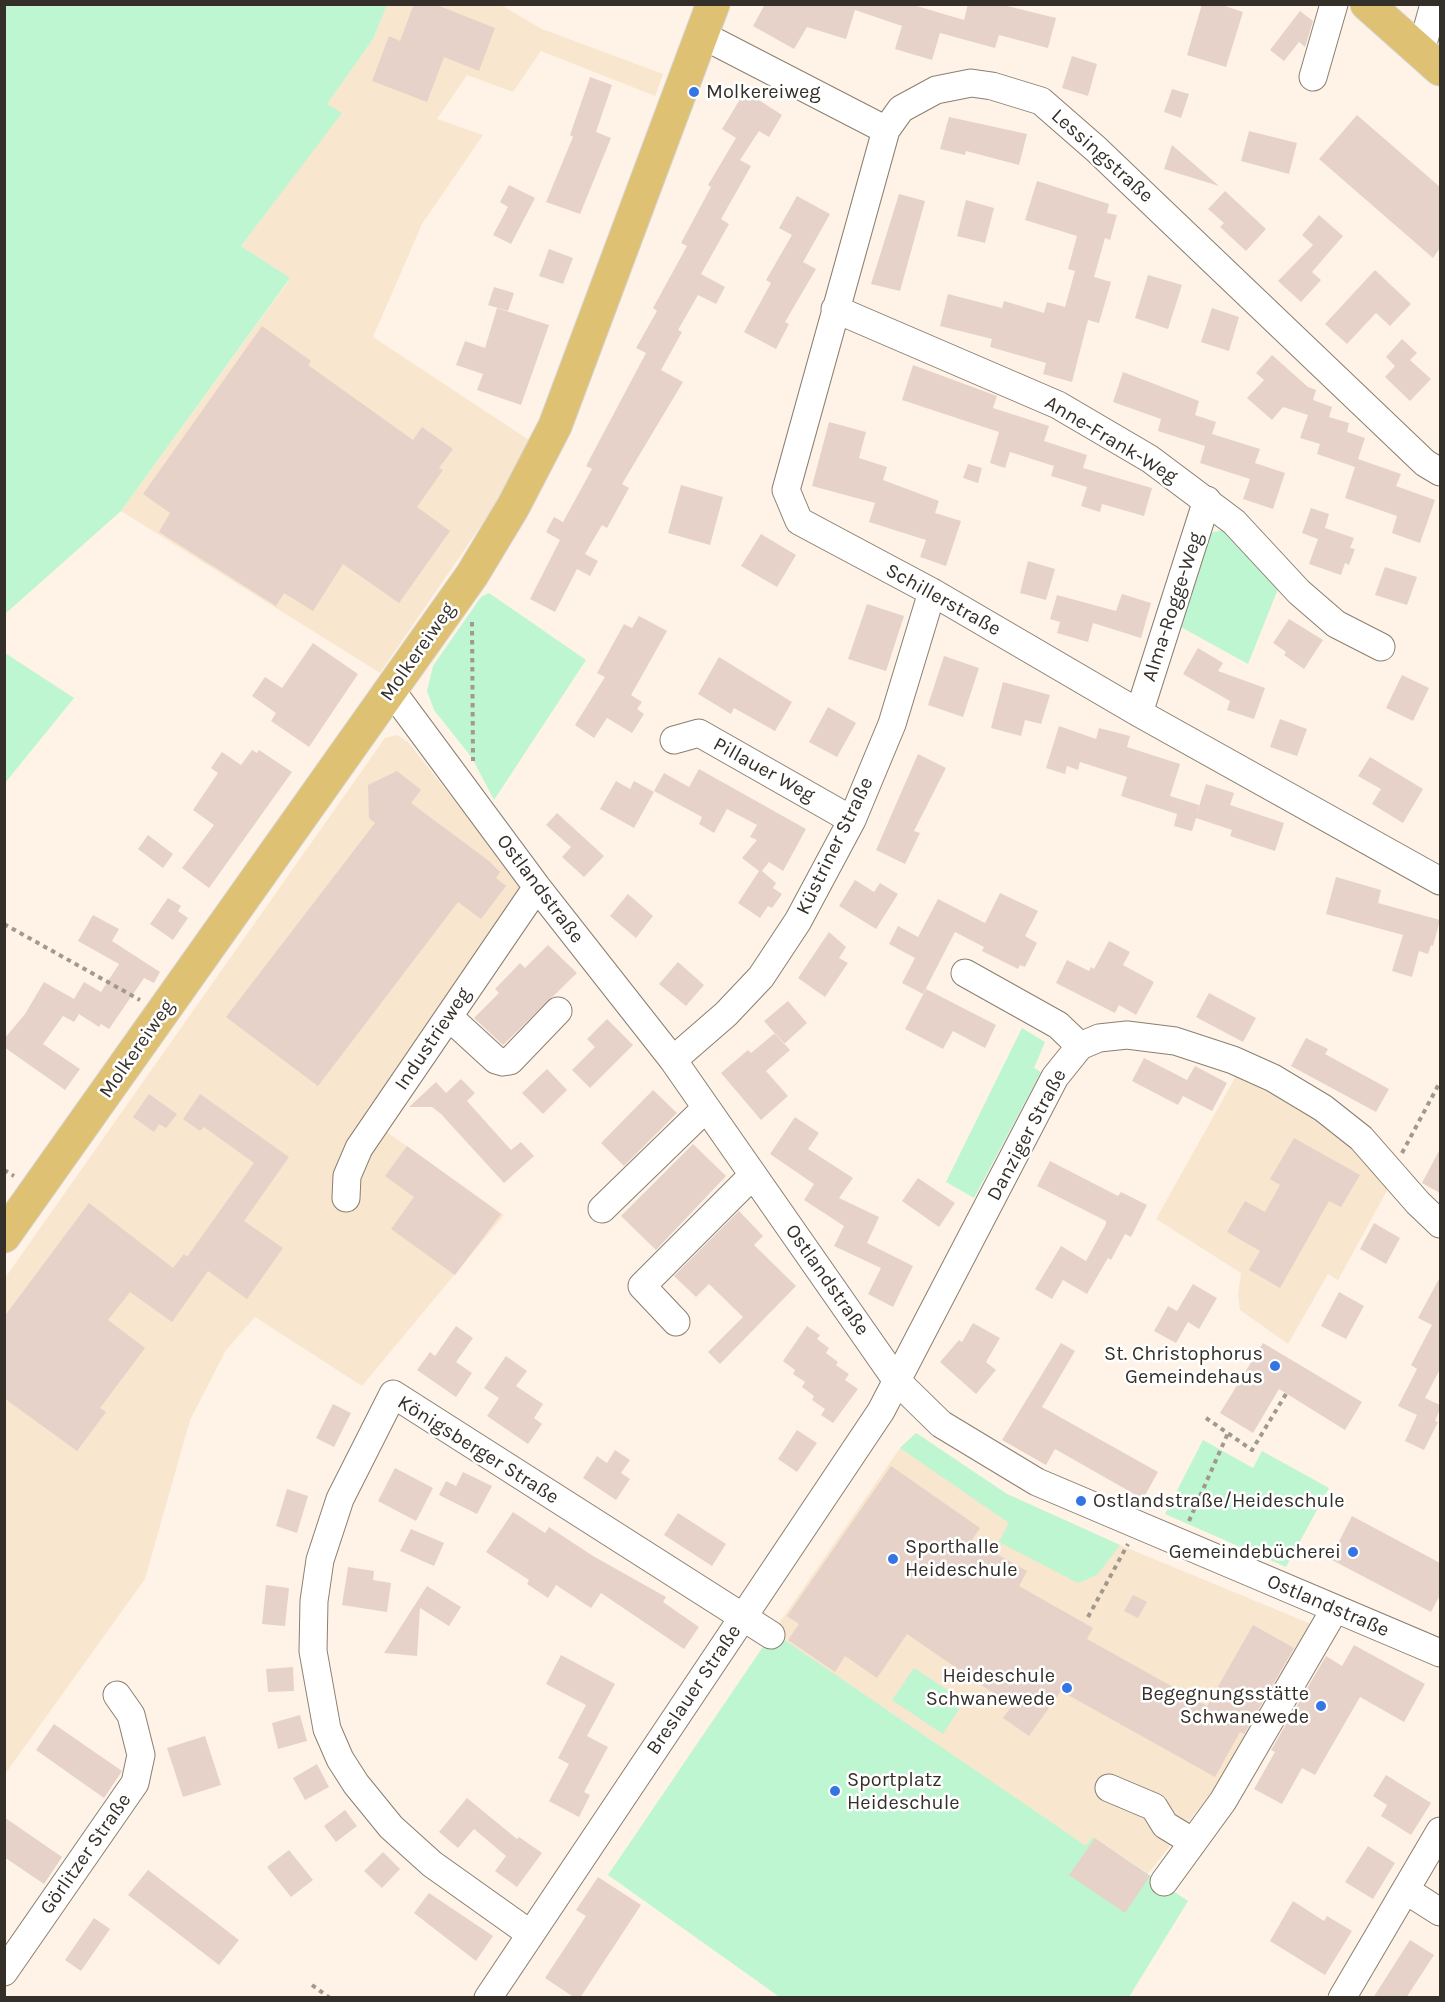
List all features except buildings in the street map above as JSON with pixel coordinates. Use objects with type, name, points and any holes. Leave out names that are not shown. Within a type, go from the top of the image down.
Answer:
[{"type":"main road","name":"Molkereiweg","points":[[4,1236],[472,575],[513,507],[555,426],[713,4]]},
{"type":"main road","points":[[1370,6],[1431,60]]},
{"type":"street","points":[[1313,77],[1334,4]]},
{"type":"street","points":[[1431,60],[1434,4]]},
{"type":"street","points":[[702,35],[886,130]]},
{"type":"street","name":"Lessingstraße","points":[[886,130],[901,109],[936,90],[971,83],[992,86],[1041,101],[1096,149],[1425,463],[1440,472]]},
{"type":"street","name":"Schillerstraße","points":[[886,130],[786,490],[799,521],[932,592],[1139,713],[1440,881]]},
{"type":"street","name":"Anne-Frank-Weg","points":[[835,309],[1058,405],[1150,459],[1234,522],[1299,592],[1336,624],[1381,647]]},
{"type":"street","name":"Alma-Rogge-Weg","points":[[1139,713],[1207,500]]},
{"type":"street","name":"Küstriner Straße","points":[[673,1060],[726,1014],[761,977],[798,921],[852,820],[892,724],[932,592]]},
{"type":"street","name":"Ostlandstraße","points":[[391,690],[537,887],[673,1060],[897,1381],[941,1424],[987,1454],[1037,1482],[1178,1544],[1440,1653]]},
{"type":"street","name":"Pillauer Weg","points":[[674,740],[699,733],[852,820]]},
{"type":"street","name":"Industrieweg","points":[[346,1198],[347,1176],[359,1148],[537,887]]},
{"type":"street","points":[[965,973],[1058,1025],[1080,1046],[1099,1038],[1127,1035],[1175,1041],[1233,1060],[1273,1078],[1323,1108],[1361,1138],[1440,1224]]},
{"type":"street","points":[[449,1017],[496,1060],[503,1062],[510,1061],[558,1011]]},
{"type":"street","name":"Danziger Straße","points":[[897,1381],[1055,1077],[1080,1046]]},
{"type":"street","points":[[602,1209],[706,1108]]},
{"type":"street","points":[[676,1322],[642,1286],[753,1175]]},
{"type":"street","name":"Breslauer Straße","points":[[488,1998],[881,1411],[897,1381]]},
{"type":"street","name":"Königsberger Straße","points":[[530,1933],[432,1864],[391,1827],[356,1784],[340,1759],[327,1729],[313,1651],[314,1601],[320,1560],[339,1499],[393,1394],[742,1618]]},
{"type":"street","points":[[1164,1882],[1223,1801],[1335,1609]]},
{"type":"street","points":[[742,1618],[771,1635]]},
{"type":"street","name":"Görlitzer Straße","points":[[4,1972],[135,1783],[141,1755],[131,1715],[117,1695]]},
{"type":"street","points":[[1109,1788],[1154,1807],[1165,1825],[1193,1842]]},
{"type":"street","points":[[1342,1998],[1407,1891],[1440,1831]]},
{"type":"street","points":[[1407,1891],[1440,1912]]},
{"type":"path","points":[[472,621],[472,758],[475,769]]},
{"type":"path","points":[[4,924],[163,1012]]},
{"type":"path","points":[[1391,1173],[1440,1082]]},
{"type":"path","points":[[1206,1418],[1252,1450],[1286,1394]]},
{"type":"path","points":[[1178,1544],[1228,1433]]},
{"type":"path","points":[[1088,1617],[1137,1526]]},
{"type":"path","points":[[312,1985],[330,1998]]},
{"type":"shaded area","points":[[387,5],[501,5],[542,29],[663,74],[655,96],[541,51],[513,92],[467,75],[437,119],[483,135],[422,224],[373,337],[529,440],[519,464],[493,508],[380,673],[121,511],[290,279],[241,246],[341,113],[327,104],[373,39]]},
{"type":"shaded area","points":[[397,735],[408,742],[537,905],[384,1130],[504,1215],[362,1386],[255,1317],[226,1350],[190,1420],[145,1579],[5,1774],[5,1278],[385,738]]},
{"type":"shaded area","points":[[1236,1076],[1269,1090],[1338,1131],[1389,1187],[1338,1280],[1328,1274],[1288,1344],[1240,1310],[1238,1295],[1241,1273],[1156,1219]]},
{"type":"shaded area","name":"Heideschule Schwanewede","points":[[916,1433],[1007,1494],[1120,1545],[1316,1626],[1231,1767],[1148,1874],[1094,1837],[1086,1847],[773,1632],[900,1448]]},
{"type":"green space","points":[[5,4],[387,5],[373,39],[327,104],[342,113],[241,246],[290,278],[121,511],[5,614]]},
{"type":"green space","points":[[1226,529],[1280,584],[1248,664],[1179,626],[1206,534]]},
{"type":"green space","points":[[489,593],[586,660],[494,800],[472,758],[434,710],[427,691],[433,666],[481,597]]},
{"type":"green space","points":[[5,653],[74,698],[5,783]]},
{"type":"green space","points":[[1022,1028],[1045,1042],[1034,1068],[1041,1072],[974,1198],[946,1182]]},
{"type":"green space","points":[[916,1433],[1007,1494],[1120,1545],[1097,1575],[1078,1583],[999,1542],[1009,1523],[900,1448]]},
{"type":"green space","points":[[1203,1440],[1253,1468],[1262,1451],[1329,1488],[1286,1567],[1165,1514]]},
{"type":"green space","name":"Sportplatz Heideschule","points":[[773,1632],[1086,1846],[1093,1837],[1188,1901],[1129,1997],[781,1998],[608,1875]]},
{"type":"green space","points":[[914,1668],[964,1701],[943,1734],[892,1700]]},
{"type":"place","name":"Molkereiweg","points":[[694,92]]},
{"type":"place","name":"St. Christophorus Gemeindehaus","points":[[1275,1366]]},
{"type":"place","name":"Ostlandstraße/Heideschule","points":[[1081,1501]]},
{"type":"place","name":"Gemeindebücherei","points":[[1353,1552]]},
{"type":"place","name":"Sporthalle Heideschule","points":[[893,1559]]},
{"type":"place","name":"Heideschule Schwanewede","points":[[1067,1688]]},
{"type":"place","name":"Begegnungsstätte Schwanewede","points":[[1321,1706]]},
{"type":"place","name":"Sportplatz Heideschule","points":[[835,1791]]}]
